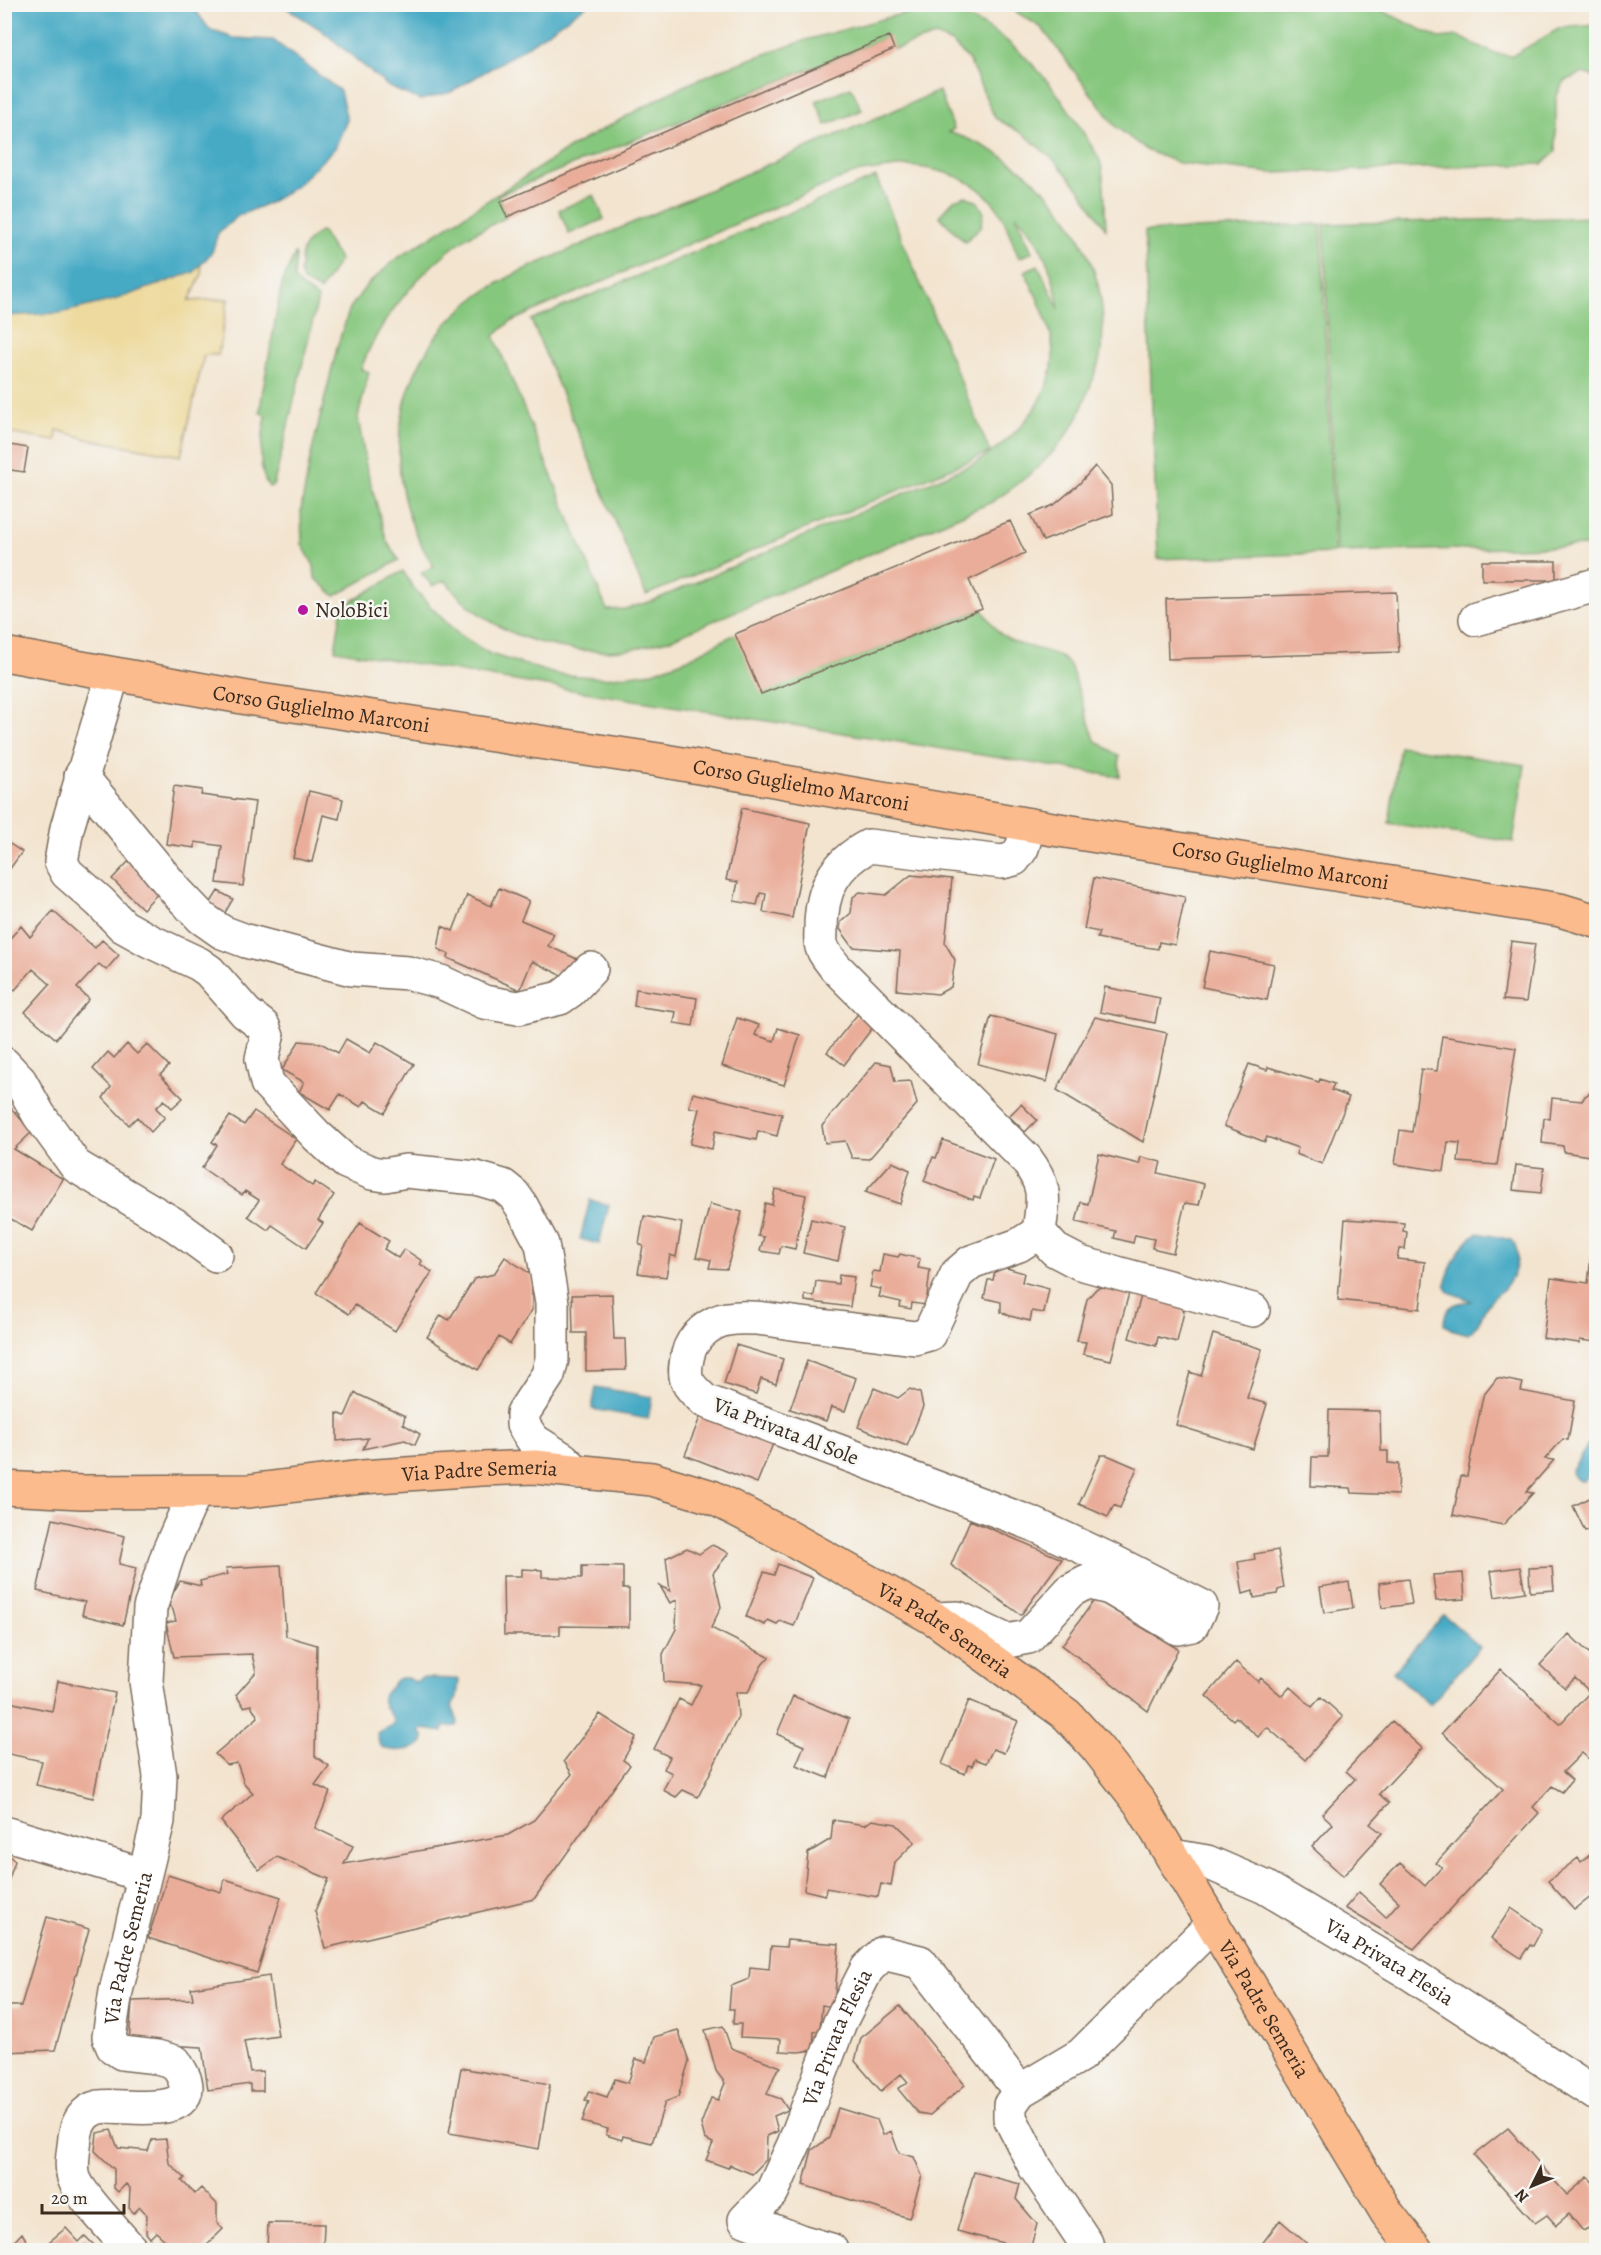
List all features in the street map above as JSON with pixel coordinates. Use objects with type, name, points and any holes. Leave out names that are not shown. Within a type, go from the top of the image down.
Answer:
[{"type":"main road","name":"Corso Guglielmo Marconi","points":[[4,654],[253,699],[659,759],[1029,825],[1560,910],[1596,921]]},
{"type":"main road","name":"Via Padre Semeria","points":[[4,1488],[81,1492],[249,1491],[362,1477],[535,1467],[652,1479],[712,1497],[783,1534],[935,1619],[1067,1715],[1140,1803],[1387,2212],[1416,2250]]},
{"type":"street","points":[[1476,619],[1596,585]]},
{"type":"street","points":[[113,674],[67,828],[61,862],[67,873],[123,926],[200,964],[209,971],[246,1013],[262,1026],[267,1037],[262,1059],[267,1083],[317,1136],[346,1162],[360,1169],[385,1175],[406,1171],[476,1178],[503,1186],[521,1205],[542,1244],[552,1302],[552,1359],[548,1375],[521,1418],[525,1430],[533,1440],[563,1459],[577,1472]]},
{"type":"street","points":[[81,776],[177,892],[202,918],[222,932],[246,941],[352,969],[408,973],[441,982],[483,1002],[518,1008],[560,998],[591,969]]},
{"type":"street","points":[[1029,825],[1022,848],[1014,859],[1002,862],[869,846],[852,855],[834,876],[824,894],[821,911],[822,948],[834,967],[1026,1160],[1039,1176],[1043,1195],[1039,1232],[1055,1250],[1080,1263],[1252,1310]]},
{"type":"street","points":[[4,1064],[20,1081],[39,1115],[76,1166],[175,1225],[216,1255]]},
{"type":"street","name":"Via Privata Al Sole","points":[[935,1619],[958,1618],[1007,1641],[1028,1637],[1070,1591],[1087,1582],[1110,1587],[1178,1628],[1192,1625],[1201,1606],[1033,1524],[762,1420],[705,1401],[691,1388],[684,1372],[688,1350],[697,1336],[710,1325],[726,1319],[760,1319],[915,1338],[928,1334],[957,1274],[971,1262],[1019,1245],[1039,1232]]},
{"type":"street","name":"Via Padre Semeria","points":[[132,2250],[78,2188],[72,2167],[76,2130],[87,2112],[96,2107],[150,2108],[173,2104],[182,2098],[186,2088],[175,2062],[157,2057],[122,2053],[113,2047],[109,2037],[116,1991],[158,1821],[160,1776],[146,1681],[150,1608],[170,1551],[195,1492]]},
{"type":"street","points":[[4,1833],[143,1875]]},
{"type":"street","name":"Via Privata Flesia","points":[[1172,1856],[1207,1862],[1265,1887],[1408,1972],[1596,2094]]},
{"type":"street","points":[[1088,2250],[1086,2243],[1035,2167],[1010,2118],[1010,2105],[1020,2091],[1081,2055],[1213,1924]]},
{"type":"street","name":"Via Privata Flesia","points":[[831,2250],[800,2241],[746,2220],[772,2192],[794,2144],[840,2022],[867,1969],[883,1953],[920,1962],[1020,2091]]},
{"type":"green space","points":[[1005,5],[1370,5],[1439,38],[1458,36],[1493,53],[1512,56],[1560,28],[1596,25],[1596,77],[1582,73],[1565,81],[1556,97],[1556,152],[1542,164],[1271,173],[1179,163],[1146,150],[1115,126],[1042,28]]},
{"type":"green space","points":[[934,8],[958,14],[1001,36],[1020,52],[1053,89],[1068,109],[1102,166],[1106,229],[1081,191],[1056,162],[1025,135],[995,118],[969,60],[952,43],[935,36],[894,49],[888,37],[498,195],[507,217],[466,238],[418,279],[391,313],[369,350],[361,369],[369,372],[358,417],[366,466],[387,542],[399,560],[335,596],[315,578],[314,566],[302,544],[301,510],[310,459],[338,344],[350,308],[366,286],[396,259],[576,144],[671,92],[722,69],[806,40],[897,15]]},
{"type":"green space","points":[[851,87],[862,110],[826,125],[816,101]]},
{"type":"green space","points":[[939,91],[954,129],[948,132],[982,145],[1014,164],[1042,188],[1066,217],[1085,249],[1097,283],[1103,319],[1100,357],[1081,411],[1066,436],[1038,468],[992,502],[671,639],[628,649],[597,651],[572,649],[548,645],[502,627],[481,615],[445,580],[433,586],[421,573],[434,566],[418,538],[407,510],[401,480],[399,449],[402,419],[409,389],[421,361],[438,334],[467,304],[525,269]],"holes":[[[904,166],[946,173],[972,184],[983,192],[1001,214],[1019,258],[1032,252],[1016,215],[1040,246],[1054,283],[1059,309],[1038,265],[1025,271],[1049,328],[1053,356],[1050,376],[1033,411],[1006,440],[975,463],[652,601],[625,609],[607,610],[494,336],[510,322],[545,306],[854,173]]]},
{"type":"green space","points":[[876,177],[990,452],[646,595],[531,320]]},
{"type":"green space","points":[[594,195],[604,219],[569,234],[559,210]]},
{"type":"green space","points":[[966,196],[978,202],[984,213],[981,226],[965,242],[939,216],[954,200]]},
{"type":"green space","points":[[1596,217],[1596,546],[1336,552],[1324,224]]},
{"type":"green space","points":[[1321,224],[1334,553],[1158,559],[1145,231]]},
{"type":"green space","points":[[321,231],[340,260],[320,291],[303,281],[300,272],[303,249]]},
{"type":"green space","points":[[295,254],[294,279],[318,298],[278,468],[273,486],[269,487],[262,471],[261,461],[266,415],[260,413],[262,395],[282,283]]},
{"type":"green space","points":[[403,571],[412,586],[458,634],[490,654],[555,674],[605,678],[653,672],[688,659],[735,634],[823,670],[982,609],[1002,635],[1019,644],[1047,651],[1070,665],[1095,740],[1119,756],[1120,777],[335,650],[342,607]]},
{"type":"green space","points":[[1400,746],[1525,765],[1513,842],[1389,823]]},
{"type":"sand","points":[[201,263],[202,274],[189,301],[228,299],[218,355],[204,355],[181,456],[88,439],[57,430],[56,441],[7,433],[9,418],[4,417],[4,316],[194,272]]},
{"type":"water","points":[[5,4],[198,5],[196,11],[210,30],[234,38],[273,40],[340,91],[347,120],[335,148],[296,186],[271,202],[238,216],[218,233],[212,252],[194,272],[114,300],[60,313],[5,316]]},
{"type":"water","points":[[282,5],[587,5],[520,51],[451,92],[420,100],[389,87],[320,29]]},
{"type":"water","points":[[590,1200],[609,1205],[599,1244],[580,1239]]},
{"type":"water","points":[[1478,1233],[1512,1240],[1517,1257],[1515,1270],[1509,1282],[1490,1302],[1478,1323],[1468,1334],[1451,1329],[1444,1324],[1446,1313],[1452,1306],[1472,1301],[1449,1292],[1445,1284],[1461,1248]]},
{"type":"water","points":[[596,1387],[652,1397],[648,1419],[592,1409]]},
{"type":"water","points":[[1592,1439],[1596,1440],[1596,1466],[1583,1481],[1579,1481],[1571,1471]]},
{"type":"water","points":[[1444,1615],[1480,1647],[1430,1705],[1393,1672]]},
{"type":"water","points":[[400,1678],[407,1678],[415,1682],[422,1678],[459,1679],[457,1698],[452,1706],[458,1722],[457,1726],[444,1727],[443,1732],[422,1729],[419,1732],[424,1736],[424,1740],[410,1749],[390,1750],[380,1746],[377,1733],[392,1725],[394,1721],[384,1706],[382,1697]]},
{"type":"building","points":[[889,36],[894,49],[507,217],[500,202]]},
{"type":"building","points":[[4,444],[28,448],[24,472],[4,469]]},
{"type":"building","points":[[1095,466],[1111,485],[1113,514],[1043,541],[1030,515],[1054,505],[1080,483]]},
{"type":"building","points":[[1010,521],[1025,553],[969,580],[982,609],[761,694],[735,634]]},
{"type":"building","points":[[1482,561],[1556,561],[1556,580],[1482,580]]},
{"type":"building","points":[[1396,592],[1399,652],[1168,659],[1166,599]]},
{"type":"building","points":[[174,786],[202,790],[201,795],[255,802],[243,886],[217,883],[222,846],[195,842],[195,848],[166,844]]},
{"type":"building","points":[[309,791],[343,799],[339,819],[323,815],[312,862],[293,858]]},
{"type":"building","points":[[742,808],[810,823],[792,918],[763,912],[766,894],[760,893],[757,905],[734,901],[738,882],[726,880]]},
{"type":"building","points":[[4,840],[22,852],[4,877]]},
{"type":"building","points":[[129,861],[160,891],[143,909],[112,879]]},
{"type":"building","points":[[911,875],[952,879],[945,943],[955,960],[951,987],[938,994],[897,990],[900,951],[853,947],[840,929],[841,922],[851,913],[853,897],[860,892],[886,895]]},
{"type":"building","points":[[1094,878],[1185,897],[1175,945],[1159,942],[1158,949],[1127,944],[1097,938],[1099,932],[1084,929]]},
{"type":"building","points":[[499,888],[529,901],[521,920],[554,934],[548,946],[577,959],[569,979],[532,961],[520,990],[448,958],[449,954],[438,949],[442,926],[453,931],[467,895],[491,906]]},
{"type":"building","points":[[218,891],[233,899],[223,916],[208,907]]},
{"type":"building","points":[[53,911],[95,948],[102,940],[119,955],[106,970],[99,964],[77,988],[89,999],[56,1039],[25,1012],[50,984],[33,969],[15,990],[4,980],[4,956],[8,952],[4,949],[4,945],[21,926],[30,937]]},
{"type":"building","points":[[1511,941],[1535,944],[1526,1002],[1503,1000]]},
{"type":"building","points":[[1210,951],[1274,964],[1267,1000],[1202,987]]},
{"type":"building","points":[[1105,987],[1160,998],[1155,1023],[1100,1012]]},
{"type":"building","points":[[636,989],[697,998],[693,1026],[674,1023],[676,1012],[634,1006]]},
{"type":"building","points":[[861,1010],[877,1022],[844,1065],[827,1052]]},
{"type":"building","points":[[991,1016],[1058,1034],[1047,1082],[978,1064]]},
{"type":"building","points":[[1095,1017],[1167,1033],[1143,1142],[1057,1090]]},
{"type":"building","points":[[737,1018],[759,1025],[755,1035],[774,1041],[778,1028],[800,1035],[784,1085],[722,1066]]},
{"type":"building","points":[[1442,1036],[1516,1048],[1497,1165],[1458,1162],[1460,1143],[1448,1142],[1444,1171],[1395,1164],[1400,1130],[1412,1132],[1421,1069],[1437,1071]]},
{"type":"building","points":[[346,1039],[370,1053],[377,1042],[414,1064],[385,1113],[365,1101],[361,1107],[340,1094],[330,1110],[299,1092],[304,1082],[282,1070],[299,1041],[321,1043],[338,1053]]},
{"type":"building","points":[[127,1044],[137,1054],[147,1044],[169,1066],[160,1075],[183,1098],[172,1108],[164,1100],[156,1108],[165,1117],[151,1132],[137,1117],[129,1125],[103,1098],[111,1087],[93,1069],[108,1052],[114,1058]]},
{"type":"building","points":[[876,1062],[891,1065],[895,1082],[911,1081],[917,1104],[869,1159],[852,1158],[845,1141],[825,1143],[822,1126]]},
{"type":"building","points":[[1249,1064],[1267,1070],[1268,1067],[1319,1082],[1320,1079],[1334,1084],[1331,1090],[1349,1097],[1322,1164],[1296,1154],[1298,1148],[1267,1137],[1265,1142],[1224,1126]]},
{"type":"building","points":[[1596,1089],[1596,1157],[1564,1152],[1563,1146],[1542,1143],[1544,1118],[1550,1119],[1552,1098],[1582,1101],[1585,1096]]},
{"type":"building","points":[[693,1093],[782,1114],[777,1136],[758,1131],[756,1140],[715,1131],[712,1149],[690,1144],[699,1109],[689,1107]]},
{"type":"building","points":[[4,1100],[32,1132],[14,1149],[63,1179],[32,1231],[4,1215]]},
{"type":"building","points":[[1021,1104],[1037,1120],[1025,1132],[1009,1116]]},
{"type":"building","points":[[254,1111],[296,1139],[280,1164],[312,1186],[315,1182],[334,1195],[318,1220],[323,1223],[306,1248],[272,1225],[268,1230],[248,1216],[259,1200],[245,1191],[242,1195],[202,1168],[217,1145],[212,1142],[230,1116],[244,1125]]},
{"type":"building","points":[[943,1140],[994,1159],[980,1198],[974,1196],[973,1200],[924,1181],[933,1157],[936,1158]]},
{"type":"building","points":[[1099,1154],[1139,1164],[1141,1157],[1161,1162],[1158,1173],[1204,1184],[1199,1205],[1185,1203],[1173,1253],[1152,1248],[1154,1239],[1135,1235],[1133,1243],[1114,1238],[1116,1231],[1076,1222],[1081,1202],[1088,1204]]},
{"type":"building","points":[[892,1162],[910,1170],[900,1204],[865,1192]]},
{"type":"building","points":[[1516,1165],[1544,1168],[1541,1193],[1513,1190]]},
{"type":"building","points":[[775,1189],[806,1195],[795,1249],[781,1246],[779,1254],[760,1251],[764,1237],[758,1236],[765,1203],[772,1205]]},
{"type":"building","points":[[710,1204],[742,1212],[727,1269],[709,1268],[711,1260],[696,1257]]},
{"type":"building","points":[[644,1216],[682,1223],[676,1257],[670,1255],[666,1277],[638,1273],[643,1246],[639,1244]]},
{"type":"building","points":[[811,1219],[845,1227],[838,1261],[803,1253]]},
{"type":"building","points":[[1345,1219],[1404,1223],[1403,1231],[1407,1232],[1405,1249],[1399,1249],[1397,1259],[1425,1262],[1420,1309],[1338,1300]]},
{"type":"building","points":[[360,1223],[389,1241],[384,1249],[398,1258],[404,1249],[422,1261],[420,1264],[432,1272],[395,1331],[355,1305],[349,1314],[316,1293]]},
{"type":"building","points":[[883,1254],[898,1257],[900,1254],[920,1259],[918,1268],[930,1270],[926,1305],[912,1303],[911,1309],[900,1307],[901,1302],[879,1297],[881,1289],[870,1287],[873,1271],[880,1272]]},
{"type":"building","points":[[505,1257],[532,1275],[532,1310],[510,1344],[499,1337],[478,1370],[427,1337],[441,1315],[449,1320],[474,1279],[494,1274]]},
{"type":"building","points":[[1591,1257],[1596,1258],[1596,1342],[1580,1340],[1579,1343],[1543,1338],[1551,1278],[1588,1283]]},
{"type":"building","points":[[996,1265],[1024,1273],[1022,1282],[1049,1289],[1044,1313],[1032,1311],[1030,1321],[1010,1316],[1001,1312],[1001,1302],[984,1298],[988,1280],[993,1280]]},
{"type":"building","points":[[839,1275],[854,1277],[850,1307],[805,1301],[805,1295],[814,1296],[816,1281],[838,1284]]},
{"type":"building","points":[[1106,1287],[1129,1293],[1111,1360],[1083,1354],[1086,1342],[1077,1341],[1087,1299],[1097,1288]]},
{"type":"building","points":[[612,1294],[614,1339],[625,1339],[626,1370],[586,1371],[586,1333],[573,1333],[572,1295]]},
{"type":"building","points":[[1141,1296],[1183,1308],[1177,1342],[1158,1337],[1156,1346],[1129,1338]]},
{"type":"building","points":[[1213,1334],[1262,1349],[1247,1398],[1267,1404],[1253,1449],[1176,1425],[1190,1372],[1201,1376]]},
{"type":"building","points":[[736,1345],[783,1359],[776,1384],[761,1379],[756,1394],[724,1384]]},
{"type":"building","points":[[807,1361],[856,1378],[845,1411],[831,1407],[826,1421],[790,1409]]},
{"type":"building","points":[[1497,1378],[1523,1383],[1521,1391],[1575,1401],[1568,1440],[1563,1439],[1545,1459],[1554,1460],[1526,1492],[1533,1493],[1503,1525],[1453,1515],[1461,1476],[1467,1476],[1483,1396]]},
{"type":"building","points":[[874,1388],[898,1398],[910,1389],[920,1393],[923,1407],[907,1446],[858,1427]]},
{"type":"building","points":[[355,1393],[405,1416],[403,1424],[420,1434],[415,1445],[405,1440],[363,1449],[368,1438],[337,1441],[337,1413],[345,1416]]},
{"type":"building","points":[[703,1410],[775,1439],[757,1483],[685,1455]]},
{"type":"building","points":[[1329,1410],[1380,1411],[1381,1451],[1388,1451],[1388,1463],[1399,1464],[1398,1495],[1352,1493],[1351,1488],[1311,1486],[1312,1457],[1328,1457]]},
{"type":"building","points":[[1101,1455],[1107,1455],[1137,1468],[1120,1508],[1114,1505],[1108,1517],[1079,1504]]},
{"type":"building","points":[[1596,1495],[1596,1536],[1593,1528],[1585,1531],[1573,1506]]},
{"type":"building","points":[[53,1519],[125,1536],[119,1564],[136,1568],[123,1625],[82,1615],[85,1602],[37,1591]]},
{"type":"building","points":[[970,1520],[1062,1559],[1021,1615],[951,1565]]},
{"type":"building","points":[[712,1545],[729,1553],[713,1573],[721,1607],[711,1628],[769,1657],[762,1665],[748,1692],[736,1692],[738,1717],[698,1797],[683,1790],[676,1797],[663,1790],[672,1773],[664,1769],[670,1757],[654,1749],[679,1699],[691,1705],[701,1685],[664,1682],[663,1654],[676,1629],[677,1600],[670,1603],[660,1586],[670,1591],[666,1558],[687,1548],[699,1554]]},
{"type":"building","points":[[1278,1550],[1284,1588],[1278,1590],[1277,1594],[1254,1598],[1253,1591],[1243,1594],[1238,1562],[1255,1559],[1254,1554]]},
{"type":"building","points":[[778,1564],[813,1578],[794,1626],[780,1621],[777,1624],[768,1620],[765,1625],[746,1617],[764,1572],[774,1575]]},
{"type":"building","points":[[281,1565],[286,1636],[317,1645],[315,1756],[329,1766],[315,1785],[330,1792],[315,1828],[353,1846],[344,1864],[508,1835],[534,1820],[572,1774],[564,1761],[600,1714],[636,1737],[623,1760],[630,1765],[534,1899],[325,1948],[315,1911],[329,1879],[277,1857],[259,1870],[221,1821],[253,1793],[244,1783],[237,1763],[227,1765],[215,1754],[258,1717],[251,1705],[244,1707],[236,1695],[256,1672],[252,1654],[174,1657],[166,1623],[176,1621],[173,1610],[167,1603],[180,1581],[201,1586],[200,1581],[228,1574],[226,1568]]},
{"type":"building","points":[[582,1566],[623,1567],[623,1589],[629,1589],[629,1627],[560,1626],[560,1635],[504,1635],[503,1576],[522,1576],[522,1569],[542,1570],[542,1577],[582,1578]]},
{"type":"building","points":[[1520,1567],[1525,1592],[1495,1597],[1491,1571]]},
{"type":"building","points":[[1552,1567],[1554,1590],[1530,1592],[1529,1568]]},
{"type":"building","points":[[1463,1573],[1465,1599],[1436,1601],[1433,1575]]},
{"type":"building","points":[[1408,1579],[1412,1604],[1382,1608],[1379,1583]]},
{"type":"building","points":[[1349,1582],[1353,1608],[1324,1613],[1320,1587]]},
{"type":"building","points":[[1095,1599],[1178,1649],[1148,1711],[1062,1645]]},
{"type":"building","points":[[1569,1634],[1589,1653],[1596,1645],[1596,1754],[1590,1760],[1582,1753],[1563,1772],[1572,1780],[1562,1792],[1552,1786],[1533,1807],[1539,1813],[1414,1949],[1345,1908],[1359,1892],[1386,1917],[1399,1902],[1380,1884],[1400,1863],[1425,1886],[1442,1867],[1436,1863],[1503,1789],[1442,1733],[1501,1669],[1560,1724],[1590,1692],[1575,1678],[1565,1688],[1540,1665]]},
{"type":"building","points":[[1236,1662],[1258,1682],[1261,1678],[1282,1696],[1290,1687],[1312,1707],[1321,1697],[1343,1717],[1305,1760],[1267,1727],[1258,1737],[1236,1717],[1233,1720],[1206,1696]]},
{"type":"building","points":[[58,1681],[115,1693],[93,1798],[36,1785],[42,1761],[4,1753],[4,1701],[52,1711]]},
{"type":"building","points":[[793,1696],[849,1719],[828,1778],[796,1765],[804,1746],[777,1734]]},
{"type":"building","points":[[969,1700],[1018,1721],[1004,1753],[993,1749],[986,1763],[975,1759],[972,1766],[968,1765],[965,1774],[942,1764]]},
{"type":"building","points":[[1392,1721],[1422,1748],[1379,1794],[1389,1803],[1370,1824],[1382,1833],[1343,1876],[1312,1847],[1333,1824],[1322,1814],[1355,1779],[1346,1771]]},
{"type":"building","points":[[833,1820],[865,1825],[872,1820],[896,1824],[915,1842],[895,1862],[891,1886],[881,1884],[878,1897],[826,1888],[825,1895],[804,1890],[808,1853],[831,1839]]},
{"type":"building","points":[[4,1851],[15,1861],[8,1882],[4,1886]]},
{"type":"building","points":[[1591,1854],[1596,1861],[1596,1893],[1574,1910],[1548,1881],[1578,1858],[1581,1862]]},
{"type":"building","points":[[168,1875],[221,1892],[225,1879],[281,1897],[257,1973],[148,1938]]},
{"type":"building","points":[[1511,1908],[1542,1929],[1533,1946],[1530,1944],[1521,1958],[1491,1938]]},
{"type":"building","points":[[47,1917],[89,1929],[55,2050],[4,2052],[4,2006],[21,2006]]},
{"type":"building","points":[[787,1940],[839,1944],[834,2007],[822,2005],[820,2029],[814,2032],[813,2050],[780,2051],[781,2039],[740,2037],[741,2024],[733,2024],[734,2009],[729,2009],[731,1986],[749,1979],[750,1967],[769,1969],[771,1946],[786,1947]]},
{"type":"building","points":[[269,1976],[278,2036],[244,2041],[250,2072],[263,2071],[263,2091],[250,2091],[250,2084],[208,2090],[202,2047],[129,2043],[132,2001],[193,1999],[191,1988]]},
{"type":"building","points":[[900,2006],[965,2085],[930,2115],[918,2113],[898,2089],[908,2082],[901,2074],[881,2091],[855,2061],[861,2038]]},
{"type":"building","points":[[723,2026],[731,2048],[781,2067],[776,2072],[767,2094],[781,2099],[788,2110],[774,2116],[778,2131],[767,2136],[766,2160],[752,2174],[730,2165],[728,2168],[706,2160],[713,2143],[705,2139],[701,2124],[711,2098],[718,2100],[725,2083],[716,2071],[705,2030]]},
{"type":"building","points":[[678,2030],[689,2061],[678,2097],[665,2102],[652,2143],[623,2136],[622,2140],[606,2135],[608,2129],[582,2122],[589,2101],[585,2100],[589,2091],[607,2097],[615,2079],[628,2083],[636,2059],[646,2062],[654,2037]]},
{"type":"building","points":[[461,2068],[550,2084],[539,2149],[449,2133]]},
{"type":"building","points":[[838,2108],[877,2120],[883,2135],[891,2131],[899,2153],[914,2157],[922,2176],[909,2218],[803,2185],[812,2150],[829,2138]]},
{"type":"building","points":[[1508,2128],[1567,2195],[1588,2177],[1596,2186],[1596,2224],[1583,2231],[1569,2214],[1556,2225],[1547,2215],[1535,2223],[1474,2155]]},
{"type":"building","points":[[111,2130],[118,2148],[148,2151],[152,2140],[166,2139],[169,2163],[185,2178],[182,2181],[195,2194],[201,2188],[217,2204],[217,2223],[223,2229],[205,2247],[205,2250],[164,2250],[165,2240],[156,2232],[150,2238],[146,2233],[147,2215],[140,2207],[134,2213],[129,2208],[130,2188],[126,2184],[118,2192],[114,2188],[114,2169],[95,2151],[97,2133]]},
{"type":"building","points":[[974,2172],[1020,2184],[1016,2199],[1037,2224],[1030,2250],[957,2231]]},
{"type":"building","points":[[1280,2220],[1316,2250],[1268,2250],[1261,2245]]},
{"type":"building","points":[[268,2223],[324,2224],[323,2250],[267,2249]]},
{"type":"building","points":[[66,2228],[79,2242],[85,2236],[99,2250],[39,2250]]},
{"type":"building","points":[[22,2233],[32,2250],[6,2250]]},
{"type":"place","name":"NoloBici","points":[[303,610]]}]
